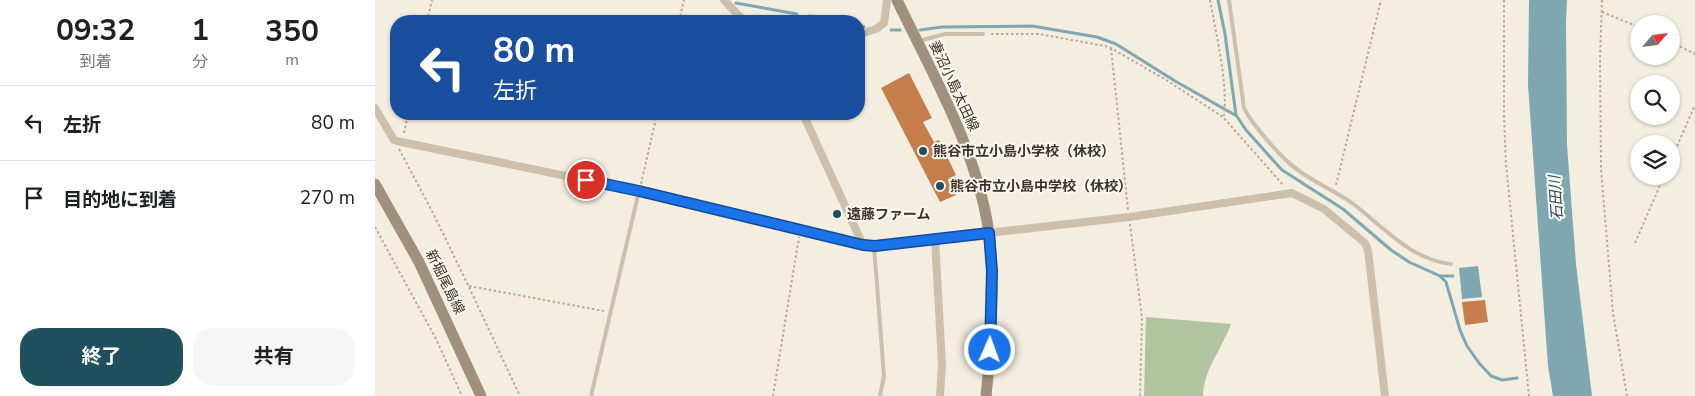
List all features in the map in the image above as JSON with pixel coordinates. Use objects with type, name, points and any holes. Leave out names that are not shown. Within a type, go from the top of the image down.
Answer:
[{"type":"main road","name":"妻沼小島太田線","points":[[897,0],[971,161],[979,187],[989,233],[991,258],[992,313],[990,362],[986,396]]},
{"type":"main road","name":"新堀尾島線","points":[[375,184],[419,262],[481,396]]},
{"type":"street","points":[[723,0],[738,15]]},
{"type":"street","points":[[865,32],[876,29],[883,23],[887,0]]},
{"type":"street","points":[[375,108],[394,140],[401,142],[639,191],[863,245],[875,246],[1129,217],[1292,193],[1324,209],[1365,243],[1368,250],[1385,396]]},
{"type":"street","points":[[806,120],[863,245]]},
{"type":"street","points":[[935,239],[942,364],[939,396]]},
{"type":"lane","points":[[1229,0],[1244,108],[1247,113],[1287,160],[1299,171],[1334,191],[1410,250],[1425,257],[1451,264]]},
{"type":"lane","points":[[917,42],[945,34],[983,34]]},
{"type":"lane","points":[[591,396],[639,191]]},
{"type":"lane","points":[[875,246],[884,376],[880,396]]},
{"type":"path","points":[[428,15],[432,0]]},
{"type":"path","points":[[680,15],[684,0]]},
{"type":"path","points":[[1210,0],[1223,78],[1225,104],[1223,117]]},
{"type":"path","points":[[1334,191],[1381,0]]},
{"type":"path","points":[[1504,0],[1506,164],[1529,396]]},
{"type":"path","points":[[1602,0],[1601,169],[1613,313],[1627,396]]},
{"type":"path","points":[[1601,12],[1630,23]]},
{"type":"path","points":[[983,34],[1039,34],[1105,46],[1163,78],[1223,117],[1292,193]]},
{"type":"path","points":[[1680,46],[1695,54]]},
{"type":"path","points":[[1680,139],[1695,105]]},
{"type":"path","points":[[406,120],[399,152],[433,213],[520,396]]},
{"type":"path","points":[[639,191],[656,120]]},
{"type":"path","points":[[1635,243],[1660,185]]},
{"type":"path","points":[[375,227],[436,340],[463,396]]},
{"type":"path","points":[[773,396],[800,230]]},
{"type":"path","points":[[469,286],[611,313]]},
{"type":"green space","points":[[1146,317],[1231,324],[1210,368],[1203,396],[1144,396]]},
{"type":"water","name":"石田川","points":[[1529,0],[1567,0],[1567,145],[1576,264],[1592,396],[1553,396],[1548,366],[1528,85]]},
{"type":"water","points":[[1478,266],[1482,297],[1462,299],[1459,268]]},
{"type":"building","points":[[909,73],[932,118],[923,122],[934,142],[939,140],[956,175],[948,179],[956,195],[940,202],[881,88]]},
{"type":"building","points":[[1485,300],[1488,322],[1465,325],[1462,302]]},
{"type":"waterway","points":[[1218,0],[1225,34],[1236,115],[1246,130],[1282,170],[1343,209],[1391,250],[1409,262],[1440,276],[1446,282],[1460,330],[1467,346],[1479,363],[1491,376],[1502,380],[1517,378]]},
{"type":"waterway","points":[[736,3],[797,14]]},
{"type":"waterway","points":[[920,30],[942,27],[1032,26],[1097,37],[1116,44],[1175,81],[1235,115]]},
{"type":"waterway","points":[[891,30],[900,30]]},
{"type":"waterway","points":[[1440,276],[1453,276]]},
{"type":"place","name":"熊谷市立小島小学校（休校）","points":[[923,151]]},
{"type":"place","name":"熊谷市立小島中学校（休校）","points":[[940,186]]},
{"type":"place","name":"遠藤ファーム","points":[[837,214]]},
{"type":"route","points":[[586,180],[863,245],[875,246],[989,233],[992,271],[990,350]]}]
